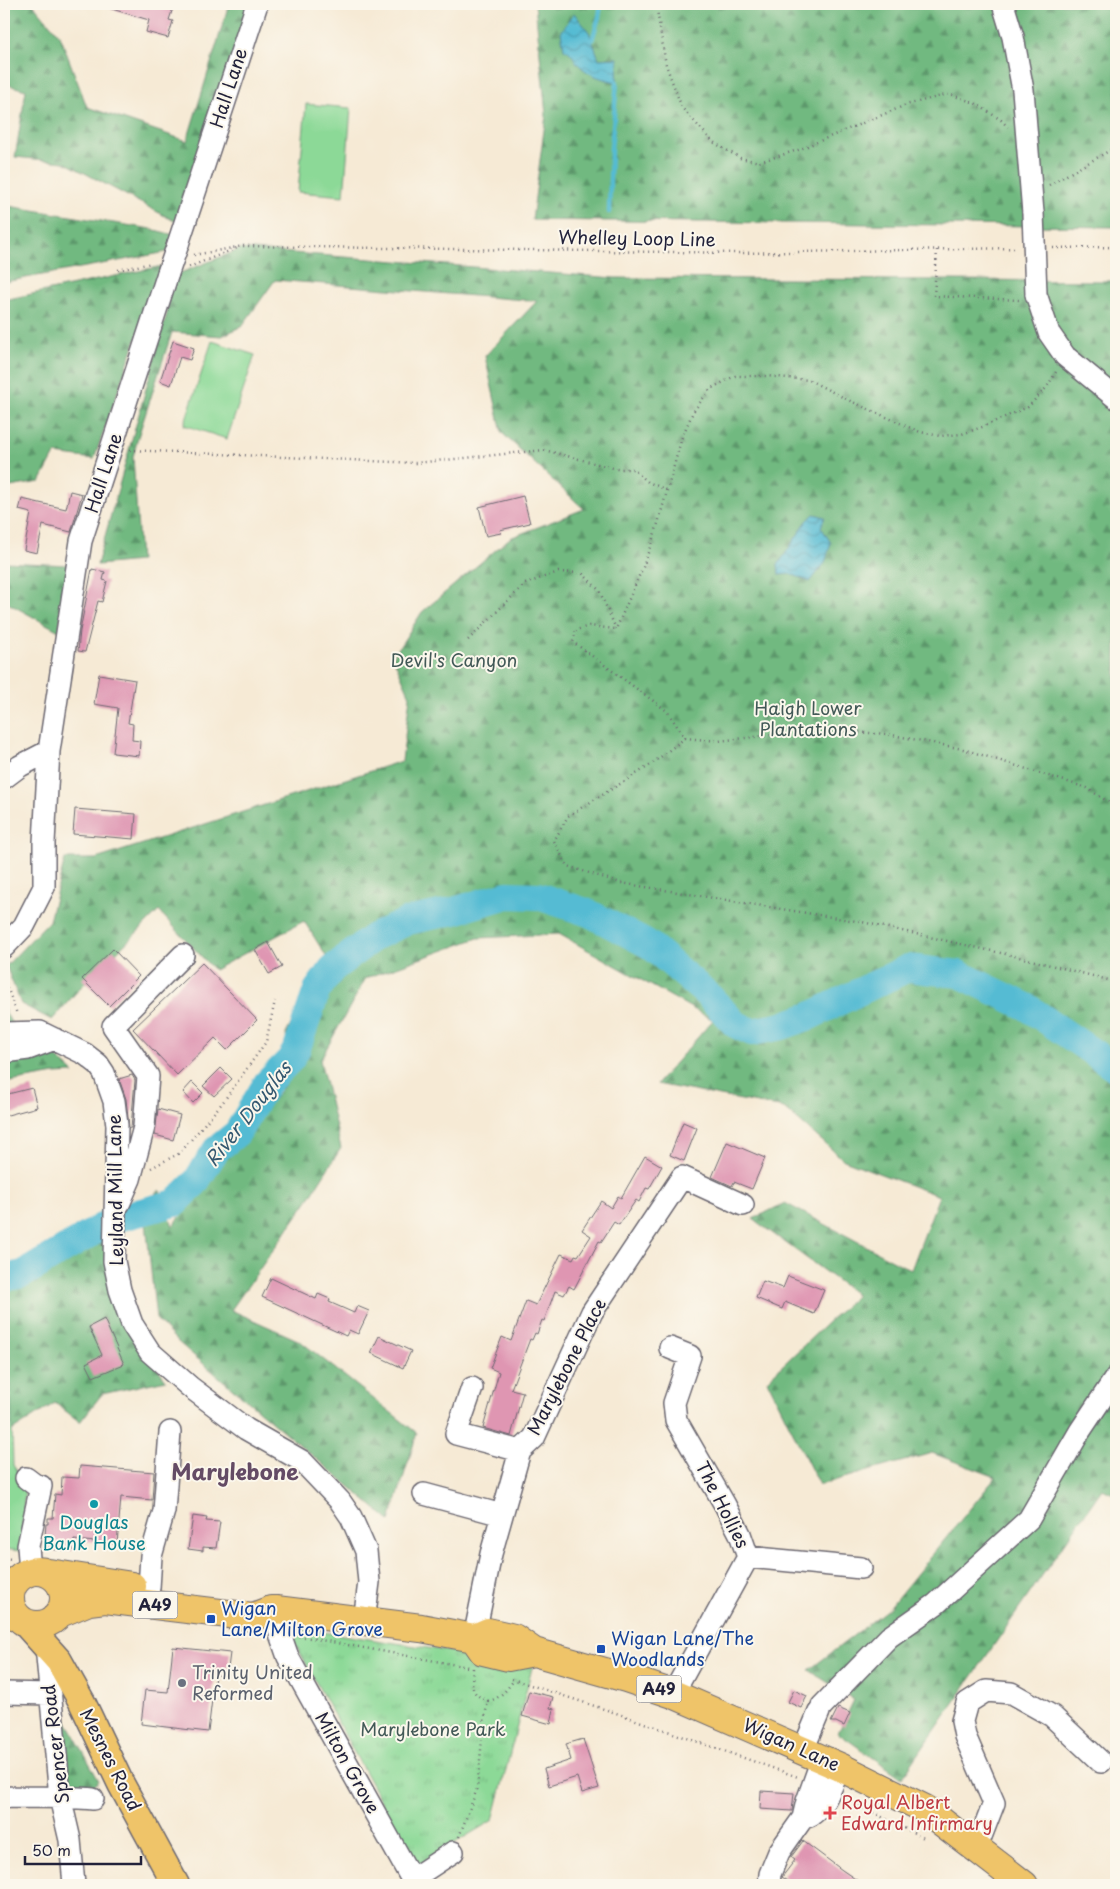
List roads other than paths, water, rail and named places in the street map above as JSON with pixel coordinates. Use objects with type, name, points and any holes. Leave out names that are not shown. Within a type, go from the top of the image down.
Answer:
[{"type":"highway","name":"Wigan Lane","points":[[4,1569],[40,1572],[254,1601],[275,1618]]},
{"type":"highway","points":[[15,1614],[10,1600],[11,1590],[15,1582],[22,1576],[40,1572],[56,1578],[62,1586],[64,1604],[60,1613]]},
{"type":"highway","name":"Wigan Lane","points":[[60,1613],[88,1601],[105,1599],[253,1617],[364,1621],[421,1628],[474,1638],[483,1651],[508,1657],[534,1652],[626,1678],[673,1694],[822,1759],[925,1809],[1024,1885]]},
{"type":"highway","name":"A49","points":[[15,1614],[40,1625],[47,1623],[60,1613]]},
{"type":"main road","name":"Mesnes Road","points":[[52,1654],[60,1613]]},
{"type":"main road","name":"Mesnes Road","points":[[15,1614],[52,1654],[82,1702],[121,1784],[176,1885]]},
{"type":"street","name":"Hall Lane","points":[[4,946],[24,926],[44,887],[48,751],[81,541],[165,270],[183,250],[257,4]]},
{"type":"street","points":[[1003,4],[1013,36],[1023,90],[1032,203],[1036,294],[1049,333],[1065,356],[1116,398]]},
{"type":"street","points":[[4,778],[20,766],[48,751]]},
{"type":"street","points":[[115,1221],[130,1179],[144,1127],[148,1076],[113,1026],[183,954]]},
{"type":"street","points":[[13,1032],[40,1032],[55,1039]]},
{"type":"street","points":[[4,1052],[28,1049],[55,1039]]},
{"type":"street","name":"Leyland Mill Lane","points":[[55,1039],[85,1054],[98,1064],[109,1084],[114,1101],[116,1125],[114,1261],[120,1290],[132,1324],[150,1352],[190,1387],[246,1429],[302,1461],[340,1501],[351,1517],[366,1551],[369,1566],[368,1599],[364,1621]]},
{"type":"street","name":"Marylebone Place","points":[[474,1638],[491,1554],[520,1451],[534,1438],[592,1312],[682,1177],[743,1205]]},
{"type":"street","name":"The Hollies","points":[[670,1348],[690,1356],[674,1402],[676,1420],[725,1504],[740,1534],[748,1557],[673,1694]]},
{"type":"street","points":[[769,1885],[770,1874],[779,1852],[803,1818],[811,1817],[819,1810],[822,1759],[820,1709],[889,1637],[936,1604],[1029,1518],[1080,1431],[1116,1377]]},
{"type":"street","points":[[472,1388],[456,1434],[520,1451]]},
{"type":"street","points":[[149,1588],[152,1556],[164,1511],[170,1432]]},
{"type":"street","points":[[40,1480],[28,1546],[40,1572]]},
{"type":"street","points":[[424,1494],[502,1514]]},
{"type":"street","points":[[748,1557],[861,1568]]},
{"type":"street","name":"Milton Grove","points":[[275,1618],[288,1657],[414,1882]]},
{"type":"street","name":"Spencer Road","points":[[52,1654],[51,1701],[60,1797],[70,1840],[74,1885]]},
{"type":"street","points":[[977,1848],[994,1803],[965,1736],[962,1720],[967,1703],[986,1691],[1010,1694],[1052,1716],[1101,1762]]},
{"type":"street","points":[[4,1693],[51,1701],[82,1702]]},
{"type":"street","name":"Spencer Road","points":[[70,1840],[81,1810],[93,1799],[121,1784]]},
{"type":"street","points":[[4,1797],[93,1799]]},
{"type":"street","points":[[414,1882],[454,1852]]},
{"type":"water","points":[[574,13],[589,32],[599,59],[618,58],[617,82],[603,79],[588,72],[564,49],[561,32]]},
{"type":"water","points":[[814,514],[825,517],[821,527],[831,543],[825,563],[810,582],[791,574],[779,575],[778,565],[806,522]]},
{"type":"waterway","points":[[592,40],[601,4]]},
{"type":"waterway","points":[[609,212],[611,149],[617,82]]},
{"type":"waterway","name":"River Douglas","points":[[4,1278],[23,1274],[115,1219],[175,1203],[195,1183],[216,1150],[237,1133],[267,1083],[291,1059],[297,1048],[317,990],[332,969],[374,937],[408,921],[454,911],[507,895],[538,896],[589,913],[651,946],[708,995],[735,1024],[752,1032],[782,1026],[810,1016],[908,968],[959,974],[1027,1007],[1116,1068]]},
{"type":"place","name":"Douglas Bank House","points":[[94,1504]]},
{"type":"place","name":"Wigan Lane/Milton Grove","points":[[211,1619]]},
{"type":"place","name":"Wigan Lane/The Woodlands","points":[[601,1649]]},
{"type":"place","name":"Trinity United Reformed","points":[[182,1683]]},
{"type":"place","name":"Royal Albert Edward Infirmary","points":[[830,1813]]},
{"type":"district","name":"Marylebone","points":[[235,1472]]},
{"type":"park label","name":"Devil's Canyon","points":[[454,661]]},
{"type":"park label","name":"Haigh Lower Plantations","points":[[808,720]]},
{"type":"park label","name":"Marylebone Park","points":[[433,1730]]}]
